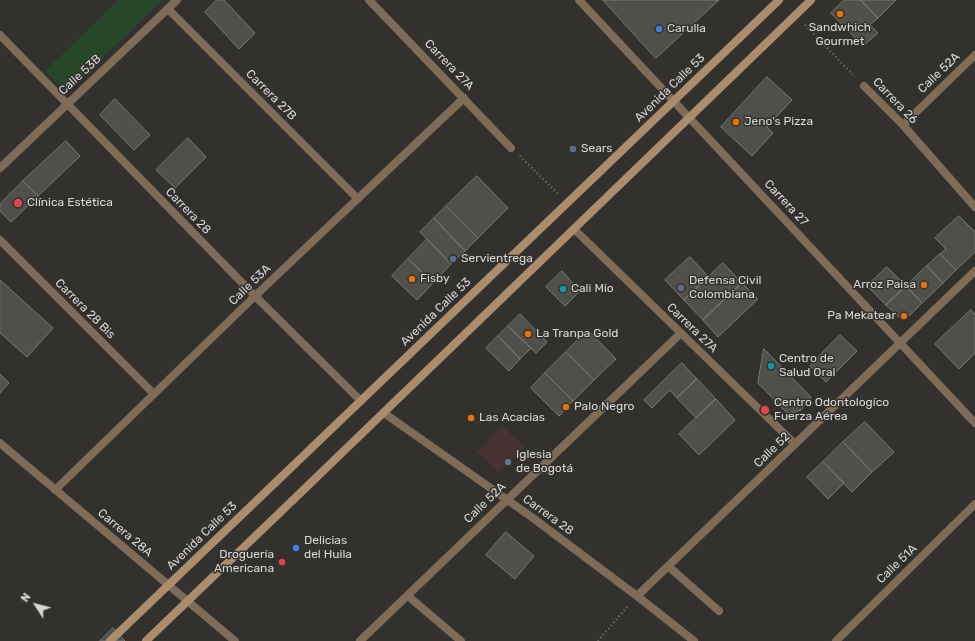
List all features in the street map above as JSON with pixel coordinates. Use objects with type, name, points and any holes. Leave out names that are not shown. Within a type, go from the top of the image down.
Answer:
[{"type":"main road","name":"Avenida Calle 53","points":[[110,641],[779,0]]},
{"type":"main road","points":[[146,641],[811,0]]},
{"type":"street","name":"Calle 53B","points":[[0,168],[177,0]]},
{"type":"street","name":"Carrera 27A","points":[[369,0],[511,148]]},
{"type":"street","name":"Carrera 27","points":[[579,0],[975,423]]},
{"type":"street","name":"Carrera 27B","points":[[168,9],[358,199]]},
{"type":"street","name":"Carrera 28","points":[[0,35],[255,296],[361,401]]},
{"type":"street","name":"Calle 52A","points":[[903,125],[975,55]]},
{"type":"street","name":"Carrera 26","points":[[864,86],[903,125],[975,207]]},
{"type":"street","name":"Calle 53A","points":[[55,490],[255,296],[464,98]]},
{"type":"street","name":"Carrera 27A","points":[[574,229],[680,334],[795,444]]},
{"type":"street","name":"Carrera 28 Bis","points":[[0,240],[154,394]]},
{"type":"street","name":"Calle 52","points":[[637,596],[975,271]]},
{"type":"street","name":"Calle 52A","points":[[360,641],[408,596],[506,499],[680,334]]},
{"type":"street","name":"Carrera 28","points":[[384,413],[506,499],[637,596],[694,641]]},
{"type":"street","name":"Carrera 28A","points":[[0,443],[235,641]]},
{"type":"street","name":"Calle 51A","points":[[836,641],[975,504]]},
{"type":"street","points":[[668,566],[719,611]]},
{"type":"street","points":[[408,596],[461,641]]},
{"type":"path","name":"Carrera 26","points":[[795,15],[864,86]]},
{"type":"path","points":[[511,148],[567,203]]},
{"type":"path","points":[[598,641],[628,606]]},
{"type":"shaded area","points":[[502,426],[524,447],[499,473],[477,452]]},
{"type":"green space","points":[[119,0],[162,0],[67,93],[45,71]]},
{"type":"building","points":[[217,0],[224,0],[255,33],[239,49],[205,12]]},
{"type":"building","name":"Carulla","points":[[603,0],[719,0],[656,58]]},
{"type":"building","points":[[844,0],[861,0],[878,18],[870,25],[878,33],[863,46],[831,13]]},
{"type":"building","points":[[861,0],[896,0],[878,18]]},
{"type":"building","points":[[767,77],[792,100],[767,127],[773,133],[752,156],[721,127]]},
{"type":"building","points":[[115,99],[150,135],[134,150],[100,115]]},
{"type":"building","points":[[188,138],[206,157],[175,188],[156,170]]},
{"type":"building","points":[[66,141],[80,156],[38,196],[23,181]]},
{"type":"building","points":[[477,176],[508,208],[478,238],[446,206]]},
{"type":"building","points":[[23,181],[38,196],[11,222],[0,211],[0,204]]},
{"type":"building","points":[[446,206],[478,238],[465,251],[434,218]]},
{"type":"building","points":[[959,216],[975,232],[975,252],[956,270],[940,254],[946,249],[935,238]]},
{"type":"building","points":[[434,218],[465,251],[451,264],[420,232]]},
{"type":"building","points":[[427,239],[451,264],[433,283],[408,259]]},
{"type":"building","points":[[940,254],[956,270],[943,283],[927,266]]},
{"type":"building","points":[[690,257],[709,277],[684,300],[665,280]]},
{"type":"building","name":"Fisby","points":[[408,259],[433,283],[417,300],[392,276]]},
{"type":"building","points":[[723,263],[742,283],[703,320],[684,300]]},
{"type":"building","name":"Arroz Paisa","points":[[927,266],[943,283],[922,303],[906,286]]},
{"type":"building","points":[[887,267],[906,286],[886,305],[867,286]]},
{"type":"building","name":"Cali Mio","points":[[562,271],[580,291],[565,306],[546,287]]},
{"type":"building","points":[[0,280],[53,328],[27,357],[0,333]]},
{"type":"building","points":[[742,283],[758,299],[718,337],[703,320]]},
{"type":"building","points":[[906,286],[922,303],[906,319],[902,320],[886,305]]},
{"type":"building","points":[[971,310],[975,314],[975,353],[959,369],[935,344]]},
{"type":"building","name":"La Tranpa Gold","points":[[520,314],[547,342],[536,353],[508,326]]},
{"type":"building","points":[[508,326],[531,348],[520,359],[498,336]]},
{"type":"building","points":[[588,330],[616,359],[594,380],[566,352]]},
{"type":"building","points":[[840,335],[857,351],[826,382],[810,366]]},
{"type":"building","points":[[498,336],[520,359],[509,371],[486,348]]},
{"type":"building","name":"Centro de Salud Oral","points":[[764,349],[811,397],[801,410],[788,414],[758,383]]},
{"type":"building","points":[[566,352],[594,380],[573,401],[545,373]]},
{"type":"building","points":[[682,363],[697,379],[677,398],[670,390],[652,408],[644,400]]},
{"type":"building","points":[[545,373],[573,401],[559,416],[531,388]]},
{"type":"building","points":[[0,374],[9,383],[0,393]]},
{"type":"building","points":[[697,379],[716,399],[696,418],[677,398]]},
{"type":"building","points":[[716,399],[735,420],[699,455],[679,434]]},
{"type":"building","points":[[865,422],[894,452],[872,472],[843,442]]},
{"type":"building","points":[[843,442],[872,472],[852,492],[823,462]]},
{"type":"building","points":[[823,462],[844,483],[828,499],[807,477]]},
{"type":"building","points":[[506,532],[534,556],[515,579],[486,555]]},
{"type":"building","points":[[113,628],[125,641],[100,641]]},
{"type":"place","name":"Sandwhich Gourmet","points":[[840,14]]},
{"type":"place","name":"Carulla","points":[[659,29]]},
{"type":"place","name":"Jeno's Pizza","points":[[736,122]]},
{"type":"place","name":"Sears","points":[[573,149]]},
{"type":"place","name":"Clínica Estética","points":[[18,203]]},
{"type":"place","name":"Servientrega","points":[[453,259]]},
{"type":"place","name":"Fisby","points":[[412,279]]},
{"type":"place","name":"Arroz Paisa","points":[[924,285]]},
{"type":"place","name":"Defensa Civil Colombiana","points":[[681,288]]},
{"type":"place","name":"Cali Mio","points":[[563,289]]},
{"type":"place","name":"Pa Mekatear","points":[[904,316]]},
{"type":"place","name":"La Tranpa Gold","points":[[528,334]]},
{"type":"place","name":"Centro de Salud Oral","points":[[771,366]]},
{"type":"place","name":"Palo Negro","points":[[566,407]]},
{"type":"place","name":"Centro Odontologíco Fuerza Aérea","points":[[765,410]]},
{"type":"place","name":"Las Acacias","points":[[471,418]]},
{"type":"place","name":"Iglesia de Bogotá","points":[[508,462]]},
{"type":"place","name":"Delicias del Huila","points":[[296,548]]},
{"type":"place","name":"Droguería Americana","points":[[282,562]]}]
